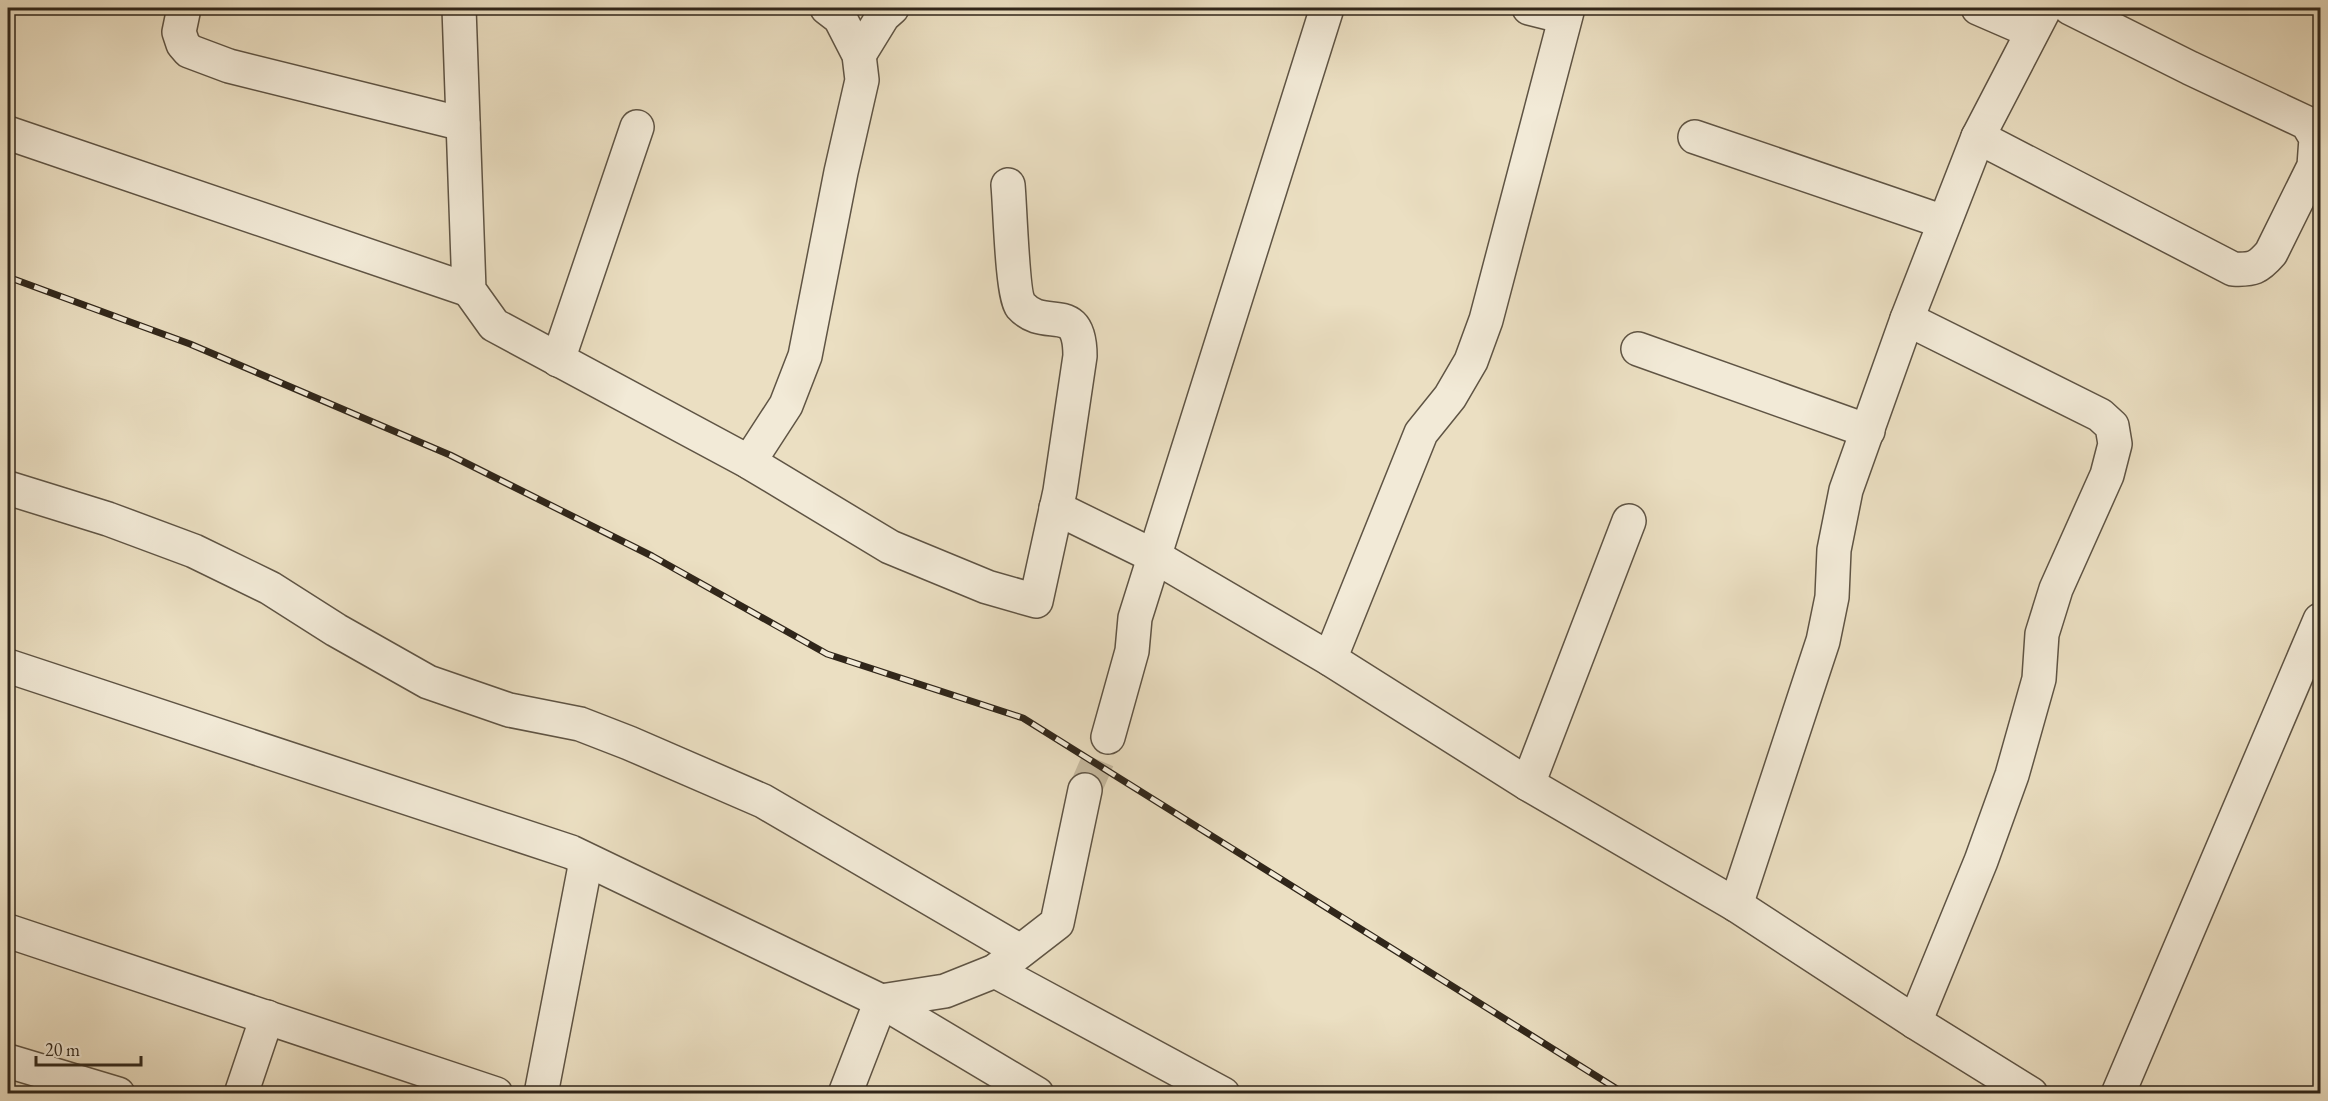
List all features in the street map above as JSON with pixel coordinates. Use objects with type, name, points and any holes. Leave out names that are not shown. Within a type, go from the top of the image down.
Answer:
[{"type":"street","points":[[184,8],[179,32],[183,44],[189,51],[229,66],[462,124]]},
{"type":"street","points":[[459,8],[470,290],[494,325],[749,462],[890,547],[987,587],[1036,601],[1056,508],[1080,356],[1080,338],[1076,327],[1032,314],[1020,304],[1016,286],[1008,185]]},
{"type":"street","points":[[749,462],[786,405],[805,356],[841,171],[862,80],[860,55],[840,18],[826,8]]},
{"type":"street","points":[[860,55],[883,16],[892,8]]},
{"type":"street","points":[[1108,737],[1132,651],[1134,618],[1327,8]]},
{"type":"street","points":[[1330,659],[1421,433],[1450,397],[1471,361],[1486,320],[1566,12],[1529,8]]},
{"type":"street","points":[[1736,905],[1823,641],[1832,597],[1834,550],[1846,490],[1907,319],[1978,137],[2038,19],[1978,8]]},
{"type":"street","points":[[1978,137],[2233,268],[2249,270],[2262,264],[2271,253],[2314,166],[2316,138],[2307,123],[2070,8]]},
{"type":"street","points":[[558,360],[637,128]]},
{"type":"street","points":[[8,133],[470,290]]},
{"type":"street","points":[[1695,137],[1944,222]]},
{"type":"street","points":[[1907,319],[2100,415],[2112,426],[2115,444],[2107,475],[2056,589],[2042,634],[2039,679],[2012,776],[1981,861],[1915,1022]]},
{"type":"street","points":[[1638,349],[1868,431]]},
{"type":"street","points":[[8,488],[108,519],[194,551],[270,588],[336,630],[428,681],[509,711],[580,724],[763,801],[1020,951]]},
{"type":"street","points":[[1056,508],[1154,556],[1330,659],[1528,784],[1736,905],[1915,1022],[2031,1094]]},
{"type":"street","points":[[1528,784],[1629,521]]},
{"type":"street","points":[[2118,1094],[2320,620]]},
{"type":"street","points":[[8,666],[571,852],[881,1001],[1037,1094]]},
{"type":"street","points":[[881,1001],[945,992],[994,971],[1057,923],[1085,790]]},
{"type":"street","points":[[541,1094],[586,861]]},
{"type":"street","points":[[8,930],[496,1094]]},
{"type":"street","points":[[994,971],[1223,1094]]},
{"type":"street","points":[[844,1094],[881,1001]]},
{"type":"street","points":[[241,1094],[267,1017]]},
{"type":"street","points":[[8,1061],[118,1094]]},
{"type":"tunnel","points":[[1085,790],[1108,737]]},
{"type":"railway","points":[[8,277],[190,344],[450,455],[652,556],[827,654],[1023,718],[1625,1094]]}]
